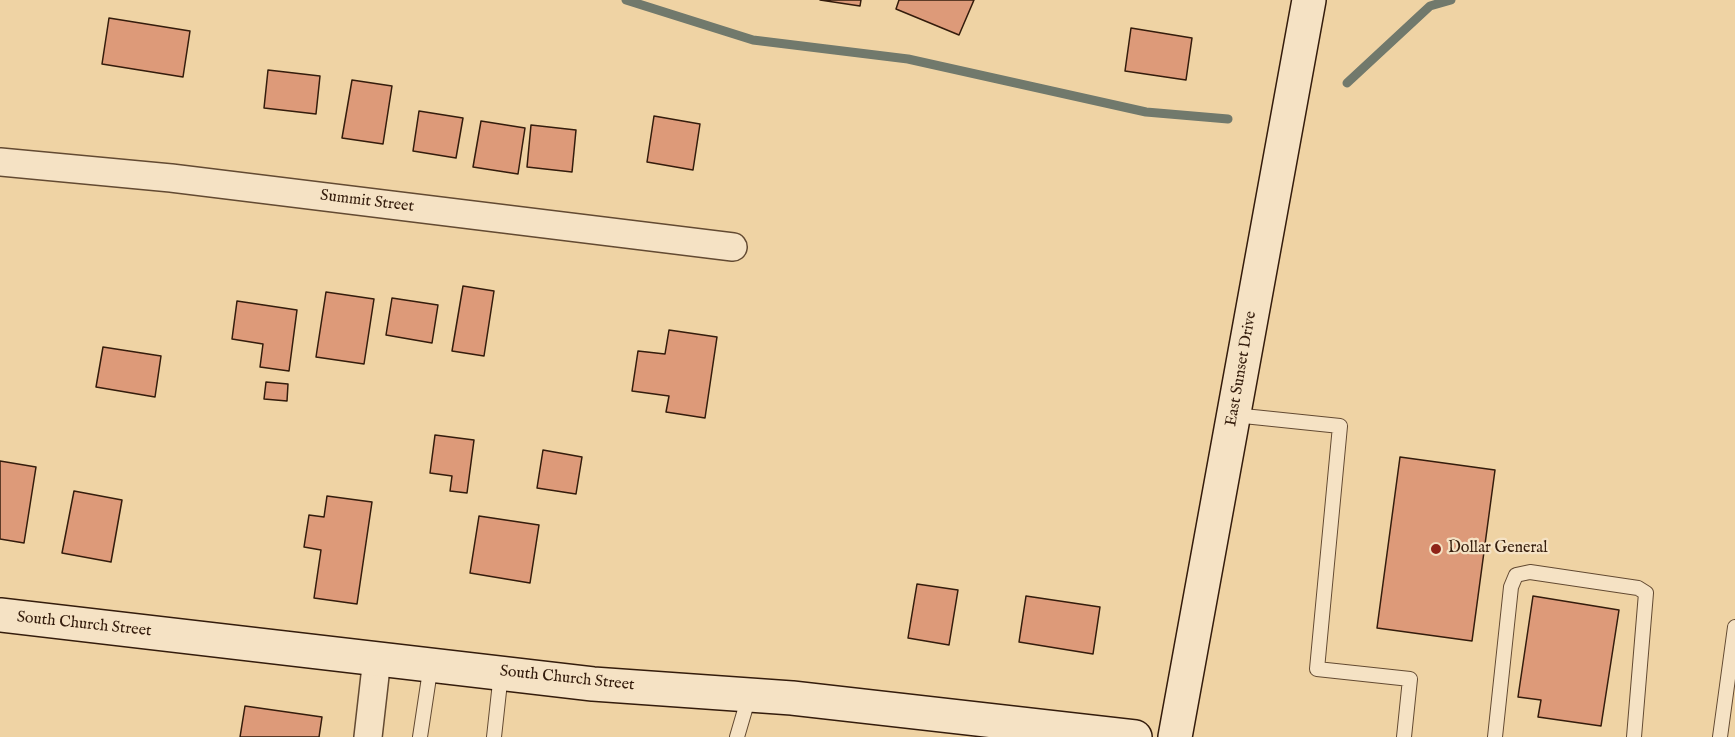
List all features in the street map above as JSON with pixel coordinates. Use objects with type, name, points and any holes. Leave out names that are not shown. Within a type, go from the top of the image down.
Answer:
[{"type":"street","name":"East Sunset Drive","points":[[1175,737],[1309,0]]},
{"type":"street","name":"Summit Street","points":[[0,162],[182,179],[733,247]]},
{"type":"street","name":"South Church Street","points":[[0,615],[593,684],[749,695],[1114,736]]},
{"type":"street","points":[[368,737],[377,658]]},
{"type":"lane","points":[[1234,415],[1340,426],[1317,669],[1410,679],[1404,737]]},
{"type":"lane","points":[[1495,737],[1511,587],[1516,574],[1530,572],[1638,588],[1646,593],[1634,737]]},
{"type":"lane","points":[[1720,737],[1735,627]]},
{"type":"lane","points":[[420,737],[431,664]]},
{"type":"lane","points":[[494,737],[501,672]]},
{"type":"lane","points":[[736,737],[749,695]]},
{"type":"building","points":[[820,0],[861,0],[860,6]]},
{"type":"building","points":[[899,0],[974,0],[959,35],[896,9]]},
{"type":"building","points":[[109,18],[190,31],[183,77],[102,64]]},
{"type":"building","points":[[1131,28],[1192,38],[1186,80],[1125,71]]},
{"type":"building","points":[[268,70],[320,76],[316,114],[264,108]]},
{"type":"building","points":[[352,80],[392,86],[383,144],[342,138]]},
{"type":"building","points":[[419,111],[463,118],[456,158],[413,151]]},
{"type":"building","points":[[654,116],[700,124],[693,170],[647,162]]},
{"type":"building","points":[[481,121],[525,128],[518,174],[473,167]]},
{"type":"building","points":[[531,125],[576,130],[572,172],[527,167]]},
{"type":"building","points":[[463,286],[494,291],[484,356],[452,351]]},
{"type":"building","points":[[326,292],[374,299],[364,364],[316,357]]},
{"type":"building","points":[[392,298],[438,305],[432,343],[386,335]]},
{"type":"building","points":[[237,301],[297,310],[289,371],[260,367],[263,344],[232,339]]},
{"type":"building","points":[[669,330],[717,337],[705,418],[666,412],[669,396],[632,391],[638,351],[665,354]]},
{"type":"building","points":[[103,347],[161,356],[155,397],[96,387]]},
{"type":"building","points":[[266,382],[288,384],[287,401],[264,399]]},
{"type":"building","points":[[435,435],[474,440],[467,493],[450,491],[452,476],[430,473]]},
{"type":"building","points":[[543,450],[582,457],[576,494],[537,488]]},
{"type":"building","name":"Dollar General","points":[[1400,457],[1495,470],[1472,641],[1377,628]]},
{"type":"building","points":[[0,461],[36,467],[24,543],[0,539]]},
{"type":"building","points":[[74,491],[122,500],[111,562],[62,553]]},
{"type":"building","points":[[327,496],[372,502],[357,604],[314,598],[321,550],[304,547],[309,515],[324,517]]},
{"type":"building","points":[[479,516],[539,525],[530,583],[470,573]]},
{"type":"building","points":[[917,584],[958,590],[949,645],[908,638]]},
{"type":"building","points":[[1026,596],[1100,607],[1093,654],[1019,642]]},
{"type":"building","points":[[1533,596],[1619,610],[1601,726],[1538,717],[1541,700],[1518,697]]},
{"type":"building","points":[[245,706],[322,717],[319,737],[240,737]]},
{"type":"waterway","points":[[626,0],[753,40],[908,59],[1146,112],[1228,119]]},
{"type":"waterway","points":[[1347,83],[1430,6],[1451,0]]},
{"type":"place","name":"Dollar General","points":[[1436,549]]}]
